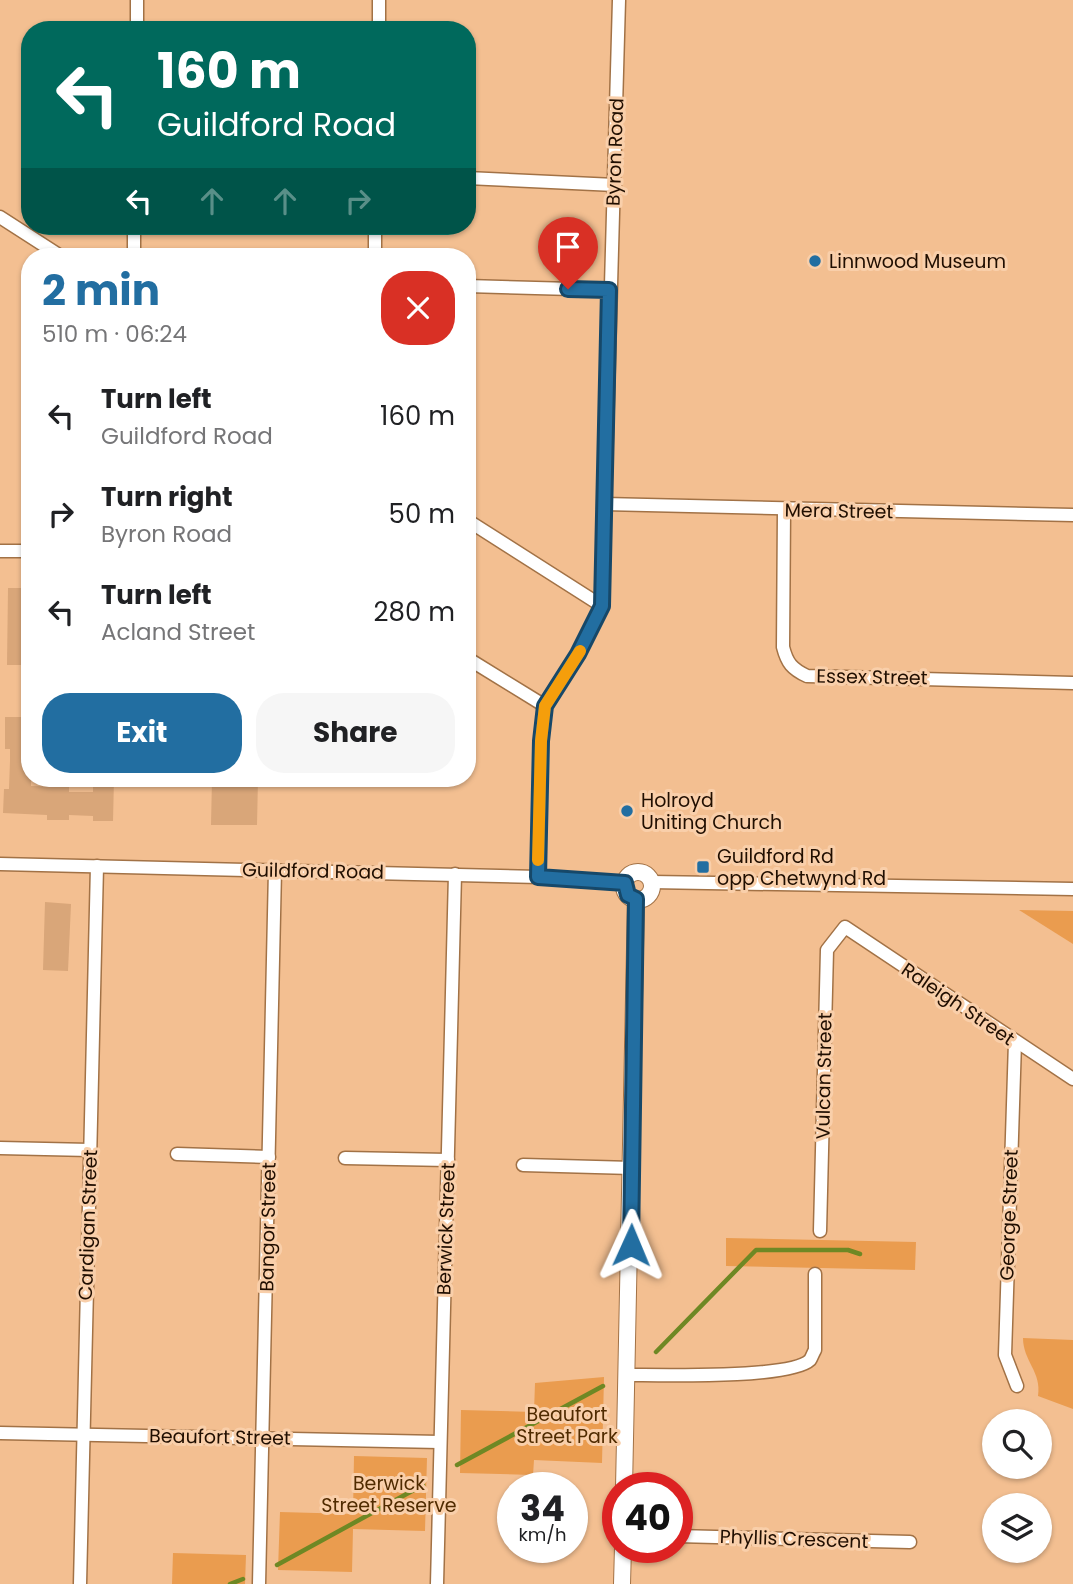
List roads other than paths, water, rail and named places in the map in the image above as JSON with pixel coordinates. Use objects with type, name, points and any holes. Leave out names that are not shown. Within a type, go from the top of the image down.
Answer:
[{"type":"street","points":[[137,0],[137,21]]},
{"type":"street","points":[[379,0],[379,21]]},
{"type":"street","name":"Byron Road","points":[[538,877],[541,741],[545,706],[578,654],[602,606],[618,0]]},
{"type":"street","points":[[476,178],[615,185]]},
{"type":"street","points":[[0,217],[21,231]]},
{"type":"street","points":[[28,235],[48,248]]},
{"type":"street","points":[[476,286],[609,290]]},
{"type":"street","name":"Mera Street","points":[[604,504],[1073,515]]},
{"type":"street","name":"Essex Street","points":[[784,510],[783,647],[786,660],[795,671],[807,676],[1073,683]]},
{"type":"street","points":[[476,526],[602,606]]},
{"type":"street","points":[[0,551],[21,551]]},
{"type":"street","points":[[476,664],[545,706]]},
{"type":"street","name":"Guildford Road","points":[[0,864],[455,874],[625,883]]},
{"type":"street","name":"Cardigan Street","points":[[80,1584],[97,866]]},
{"type":"street","name":"Bangor Street","points":[[259,1584],[275,870]]},
{"type":"street","points":[[652,882],[648,895],[636,899],[628,895],[625,883],[629,875],[638,872],[646,875],[652,882],[1073,889]]},
{"type":"street","name":"Berwick Street","points":[[437,1584],[455,874]]},
{"type":"street","points":[[625,1472],[636,899]]},
{"type":"street","name":"Raleigh Street","points":[[845,927],[1073,1079]]},
{"type":"street","name":"Vulcan Street","points":[[820,1231],[827,950],[845,927]]},
{"type":"street","name":"George Street","points":[[1015,1042],[1005,1355],[1017,1386]]},
{"type":"street","points":[[0,1148],[90,1150]]},
{"type":"street","points":[[177,1154],[269,1157]]},
{"type":"street","points":[[345,1158],[448,1160]]},
{"type":"street","points":[[523,1165],[632,1168]]},
{"type":"street","points":[[628,1375],[745,1374],[797,1365],[810,1360],[815,1350],[815,1274]]},
{"type":"street","name":"Beaufort Street","points":[[0,1433],[440,1442]]},
{"type":"street","name":"Phyllis Crescent","points":[[693,1536],[910,1542]]},
{"type":"street","points":[[622,1584],[623,1563]]},
{"type":"waterway","points":[[656,1352],[756,1250],[848,1250],[860,1254]]},
{"type":"waterway","points":[[457,1465],[603,1386]]},
{"type":"waterway","points":[[277,1565],[423,1485]]},
{"type":"waterway","points":[[230,1584],[243,1579]]},
{"type":"place","name":"Linnwood Museum","points":[[815,261]]},
{"type":"place","name":"Holroyd Uniting Church","points":[[627,811]]},
{"type":"place","name":"Guildford Rd opp Chetwynd Rd","points":[[703,867]]},
{"type":"park label","name":"Beaufort Street Park","points":[[567,1425]]},
{"type":"park label","name":"Berwick Street Reserve","points":[[389,1494]]}]
